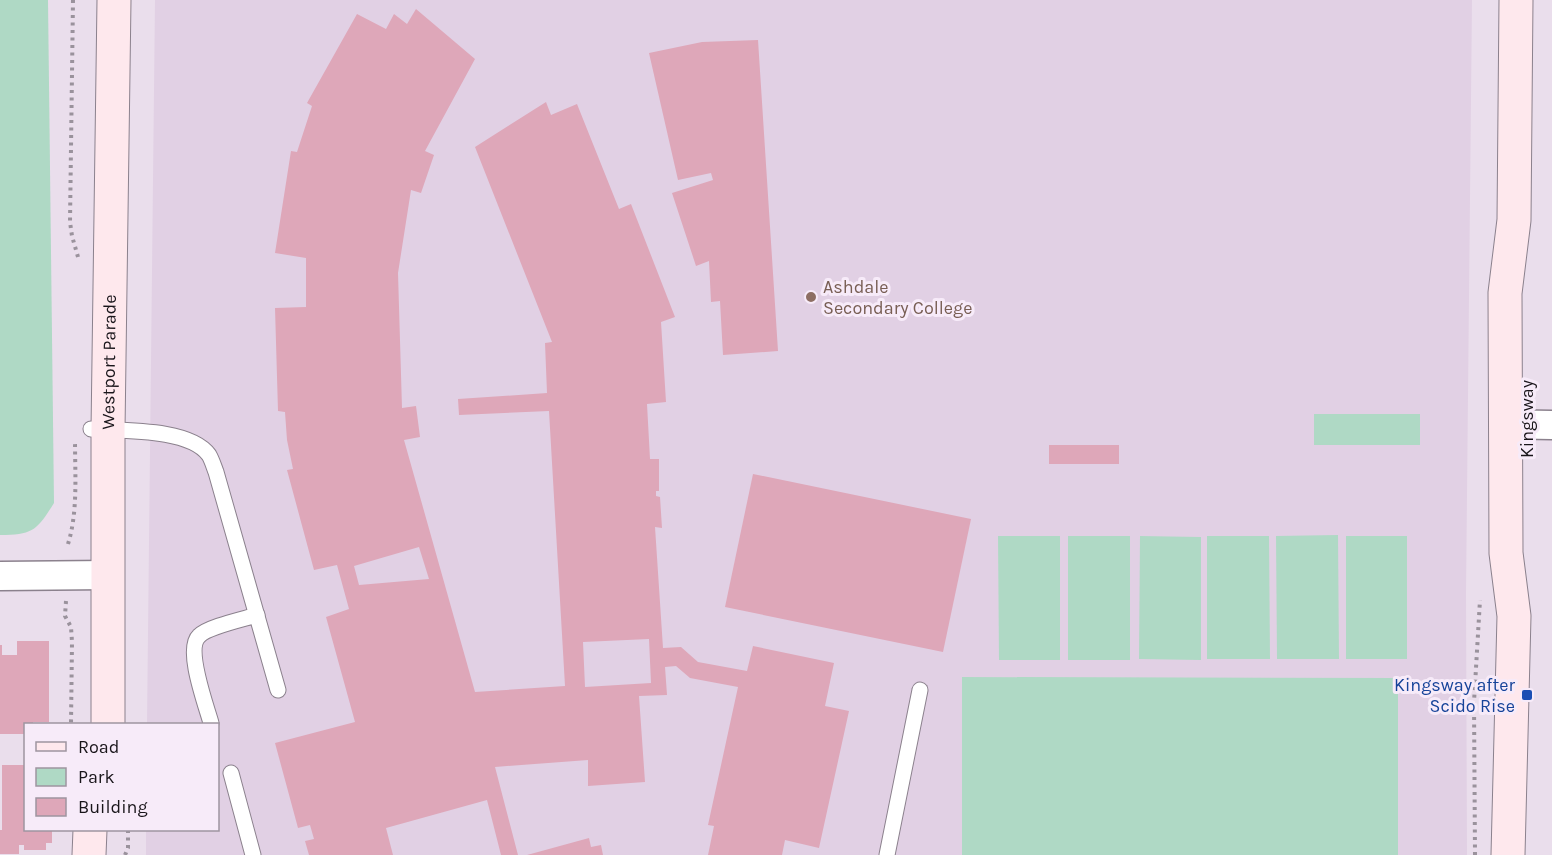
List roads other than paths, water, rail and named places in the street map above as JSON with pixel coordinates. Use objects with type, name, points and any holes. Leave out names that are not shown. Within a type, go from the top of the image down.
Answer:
[{"type":"street","name":"Westport Parade","points":[[92,0],[92,431]]},
{"type":"street","name":"Westport Parade","points":[[90,723],[81,569],[92,431],[114,0]]},
{"type":"street","name":"Kingsway","points":[[1508,855],[1514,616],[1506,553],[1528,424],[1504,293],[1514,220],[1516,0]]},
{"type":"street","name":"Westport Parade","points":[[81,569],[108,723]]},
{"type":"street","points":[[0,576],[81,569]]},
{"type":"street","points":[[89,855],[90,831]]},
{"type":"street","points":[[108,831],[108,855]]},
{"type":"lane","points":[[92,431],[179,436],[200,446],[209,455],[216,472],[278,690]]},
{"type":"lane","points":[[211,723],[194,658],[194,645],[198,636],[206,632],[257,615]]},
{"type":"lane","points":[[887,855],[920,690]]},
{"type":"lane","points":[[231,773],[253,855]]},
{"type":"place","name":"Ashdale Secondary College","points":[[811,297]]},
{"type":"place","name":"Kingsway after Scido Rise","points":[[1527,695]]}]
